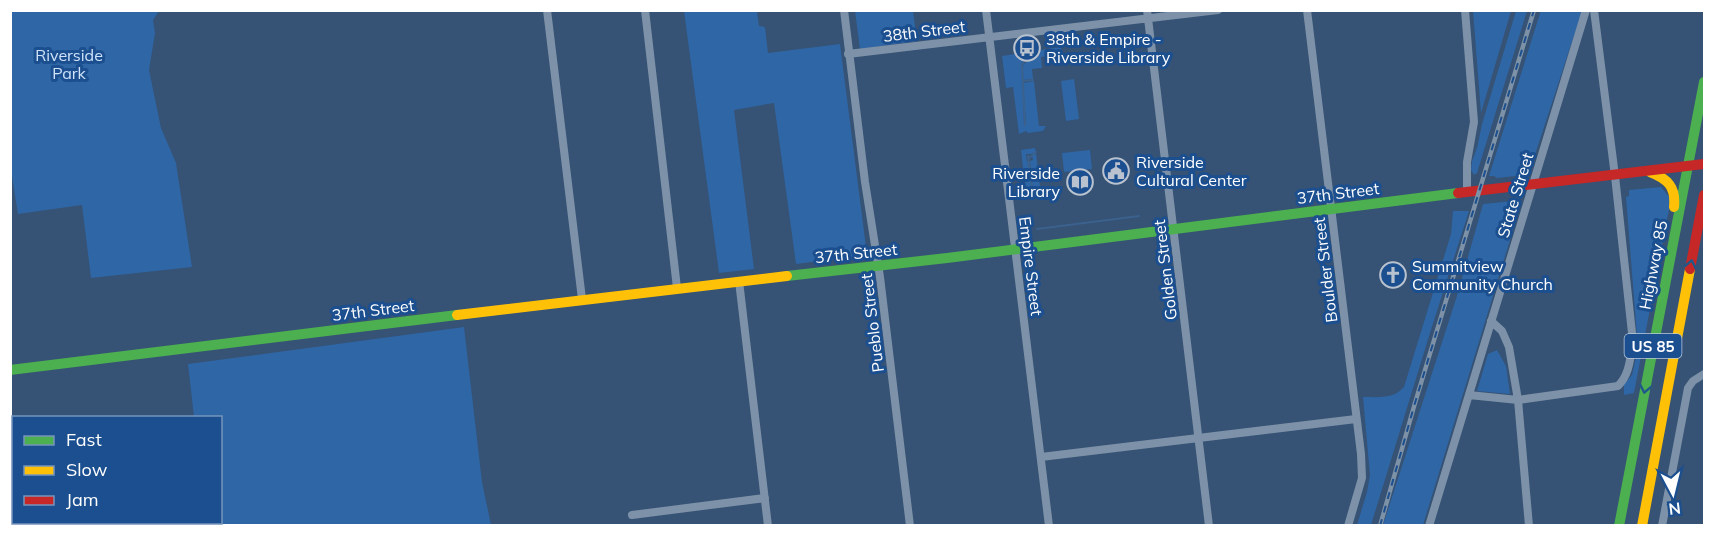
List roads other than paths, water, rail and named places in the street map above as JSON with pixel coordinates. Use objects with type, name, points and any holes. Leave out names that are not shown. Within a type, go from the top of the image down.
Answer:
[{"type":"main road","name":"Highway 85","points":[[1619,525],[1704,82]]},
{"type":"main road","name":"37th Street","points":[[10,370],[1704,164]]},
{"type":"main road","points":[[1650,171],[1668,181],[1674,190],[1675,197],[1656,298],[1657,325]]},
{"type":"main road","name":"US 85","points":[[1642,525],[1704,195]]},
{"type":"street","points":[[547,10],[582,299]]},
{"type":"street","points":[[645,10],[677,288]]},
{"type":"street","name":"Pueblo Street","points":[[844,10],[910,525]]},
{"type":"street","name":"Empire Street","points":[[986,10],[1049,525]]},
{"type":"street","name":"38th Street","points":[[848,54],[1148,15],[1218,10]]},
{"type":"street","name":"Boulder Street","points":[[1307,10],[1362,478],[1348,525]]},
{"type":"street","points":[[1465,10],[1474,122],[1467,162],[1467,192]]},
{"type":"street","name":"State Street","points":[[1429,525],[1586,10]]},
{"type":"street","points":[[1468,394],[1518,400],[1618,386],[1626,374],[1632,342],[1615,176],[1594,10]]},
{"type":"street","name":"Golden Street","points":[[1148,15],[1209,525]]},
{"type":"street","points":[[738,281],[768,525]]},
{"type":"street","points":[[1491,321],[1502,331],[1509,347],[1518,400],[1529,525]]},
{"type":"street","points":[[1662,525],[1689,388],[1693,381],[1704,374]]},
{"type":"street","points":[[1041,457],[1356,419]]},
{"type":"street","points":[[632,515],[765,498]]},
{"type":"waterway","points":[[1025,125],[1022,65],[1024,61],[1035,58]]},
{"type":"waterway","points":[[1023,81],[1033,80]]},
{"type":"waterway","points":[[1029,158],[1036,152]]},
{"type":"waterway","points":[[1028,156],[1032,186]]},
{"type":"waterway","points":[[1037,229],[1139,216]]},
{"type":"railway","points":[[1380,526],[1534,10]]},
{"type":"place","name":"38th & Empire - Riverside Library","points":[[1027,48]]},
{"type":"place","name":"Riverside Cultural Center","points":[[1116,171]]},
{"type":"place","name":"Riverside Library","points":[[1080,182]]},
{"type":"place","name":"Summitview Community Church","points":[[1393,275]]},
{"type":"park label","name":"Riverside Park","points":[[69,64]]}]
